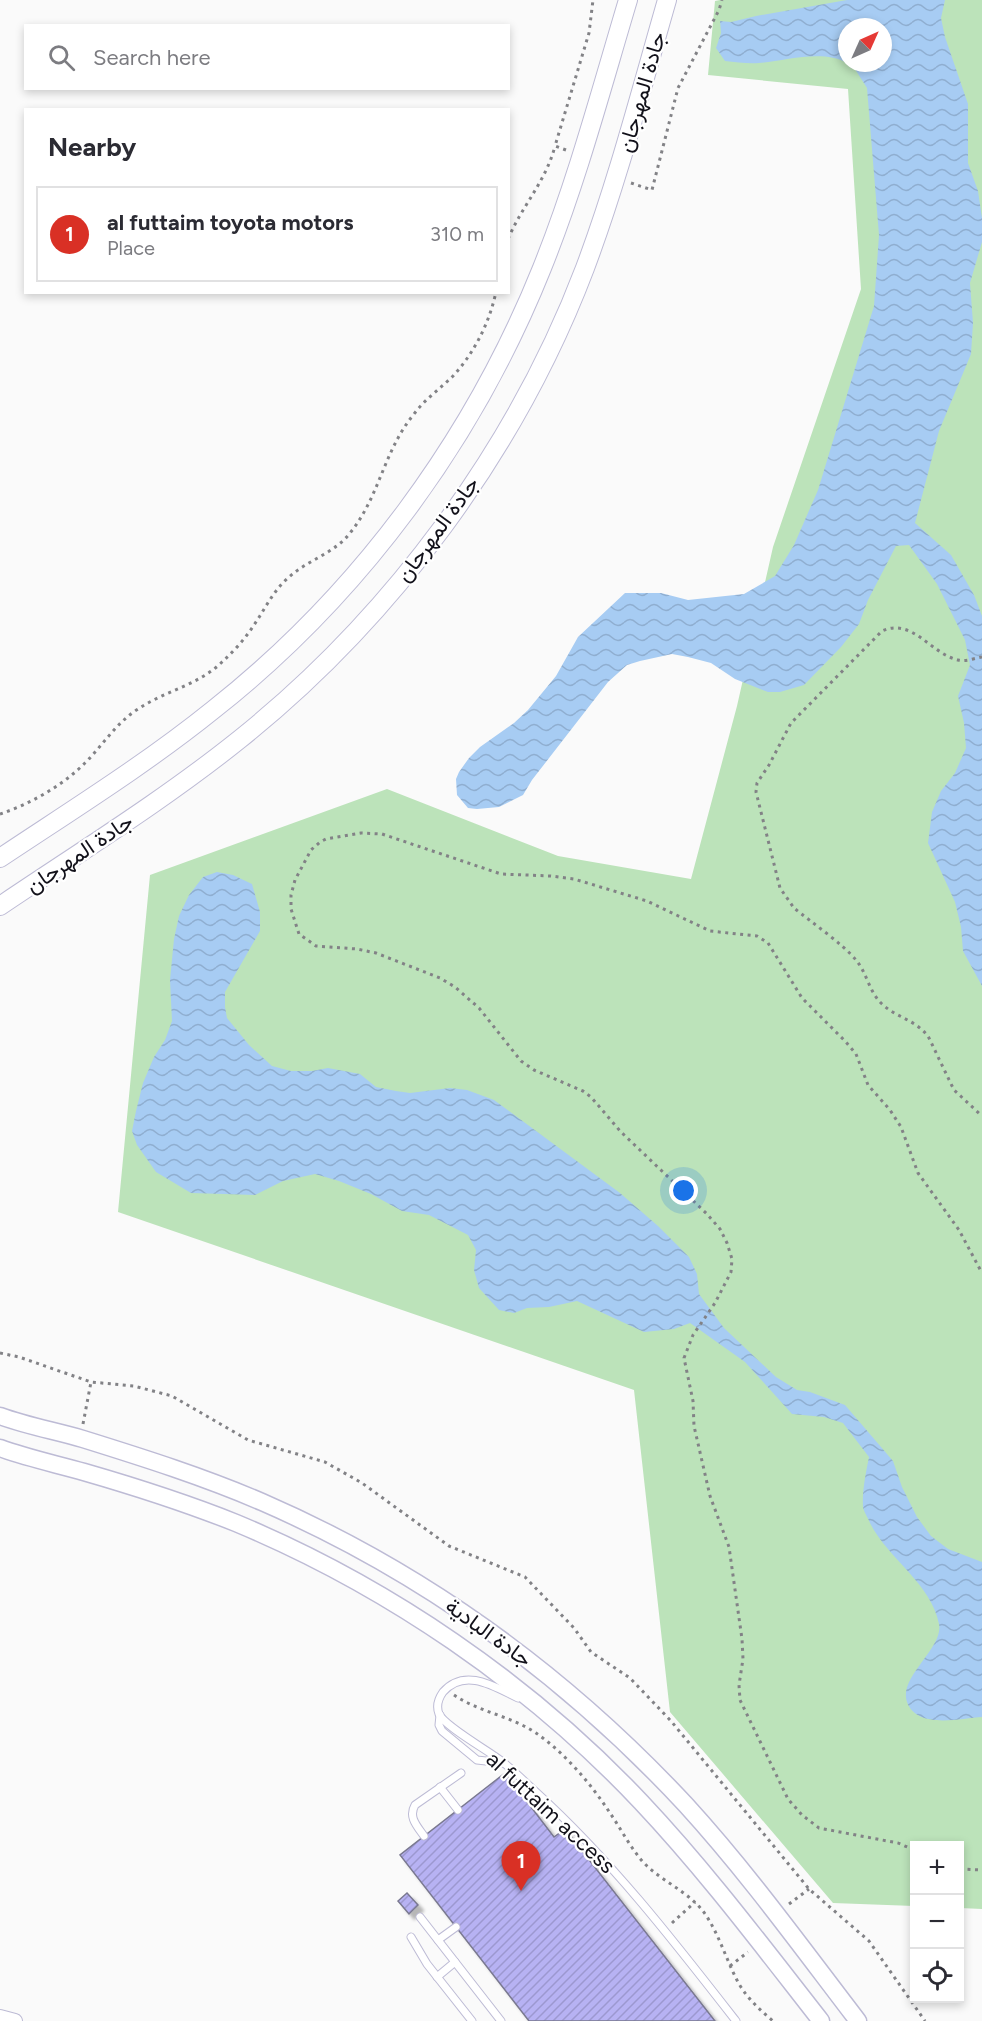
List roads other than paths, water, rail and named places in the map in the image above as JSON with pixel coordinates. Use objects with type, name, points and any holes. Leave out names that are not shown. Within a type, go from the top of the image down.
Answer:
[{"type":"main road","name":"جادة المهرجان","points":[[0,858],[158,752],[214,710],[267,665],[317,616],[364,564],[407,510],[447,452],[483,393],[515,331],[543,267],[582,155],[628,0]]},
{"type":"main road","name":"جادة المهرجان","points":[[0,906],[182,783],[240,739],[304,683],[348,639],[397,584],[454,509],[484,466],[522,403],[555,337],[584,270],[616,179],[667,0]]},
{"type":"street","name":"جادة البادية","points":[[0,1416],[80,1438],[212,1482],[309,1524],[402,1574],[482,1626],[574,1697],[644,1761],[715,1839],[858,2021]]},
{"type":"street","name":"جادة البادية","points":[[0,1448],[154,1493],[278,1542],[357,1583],[415,1617],[470,1654],[541,1709],[608,1768],[647,1808],[698,1866],[821,2021]]},
{"type":"street","points":[[0,2017],[15,2021]]},
{"type":"lane","points":[[504,1763],[483,1762],[475,1758],[442,1731],[439,1725],[439,1698],[446,1690],[462,1681],[476,1680],[541,1709]]},
{"type":"lane","name":"al futtaim access","points":[[440,1715],[446,1722],[504,1763],[572,1827],[666,1929],[736,2021]]},
{"type":"lane","points":[[424,1836],[413,1819],[415,1805],[461,1773]]},
{"type":"lane","points":[[440,1787],[458,1810]]},
{"type":"lane","points":[[420,1917],[501,2021]]},
{"type":"lane","points":[[438,1940],[456,1928]]},
{"type":"lane","points":[[411,1936],[437,1977],[472,2021]]},
{"type":"lane","points":[[437,1977],[455,1962]]},
{"type":"water","points":[[847,0],[945,0],[941,18],[945,37],[968,104],[968,163],[978,191],[982,218],[982,242],[970,283],[973,323],[971,354],[939,431],[915,523],[951,555],[974,595],[982,616],[982,986],[963,951],[961,927],[955,902],[928,843],[932,812],[941,791],[955,773],[966,748],[964,723],[958,696],[970,665],[965,640],[937,584],[909,545],[896,546],[868,600],[859,624],[841,647],[804,685],[780,692],[768,692],[735,679],[711,663],[672,654],[627,665],[608,682],[532,780],[523,795],[499,807],[477,809],[468,808],[457,795],[456,779],[469,758],[528,710],[556,676],[578,637],[625,593],[661,593],[688,600],[744,594],[775,576],[794,545],[818,490],[874,306],[879,235],[867,88],[857,72],[892,72],[892,18],[838,18],[838,59],[815,56],[759,63],[725,61],[716,48],[721,33],[720,21],[731,22]]},
{"type":"water","points":[[217,872],[233,875],[252,884],[260,912],[260,931],[225,992],[225,1007],[227,1018],[249,1045],[272,1066],[291,1071],[328,1068],[360,1074],[376,1087],[396,1091],[410,1093],[450,1088],[467,1090],[494,1100],[620,1193],[658,1226],[689,1257],[697,1274],[699,1294],[724,1328],[776,1377],[797,1390],[810,1392],[845,1405],[893,1461],[902,1487],[917,1517],[931,1536],[948,1549],[982,1562],[982,1717],[952,1720],[930,1719],[912,1711],[907,1702],[906,1692],[909,1683],[935,1643],[939,1633],[939,1624],[927,1596],[878,1536],[865,1513],[863,1495],[869,1457],[843,1423],[824,1417],[792,1414],[745,1362],[690,1323],[674,1329],[644,1332],[577,1301],[549,1307],[527,1308],[514,1313],[499,1310],[479,1288],[474,1270],[476,1250],[468,1235],[429,1215],[402,1211],[371,1194],[339,1181],[315,1174],[283,1181],[255,1195],[191,1193],[156,1172],[137,1145],[132,1131],[136,1111],[143,1083],[172,1021],[170,980],[179,916],[189,895],[203,877]]},
{"type":"place","name":"al futtaim toyota motors","points":[[521,1891]]}]
